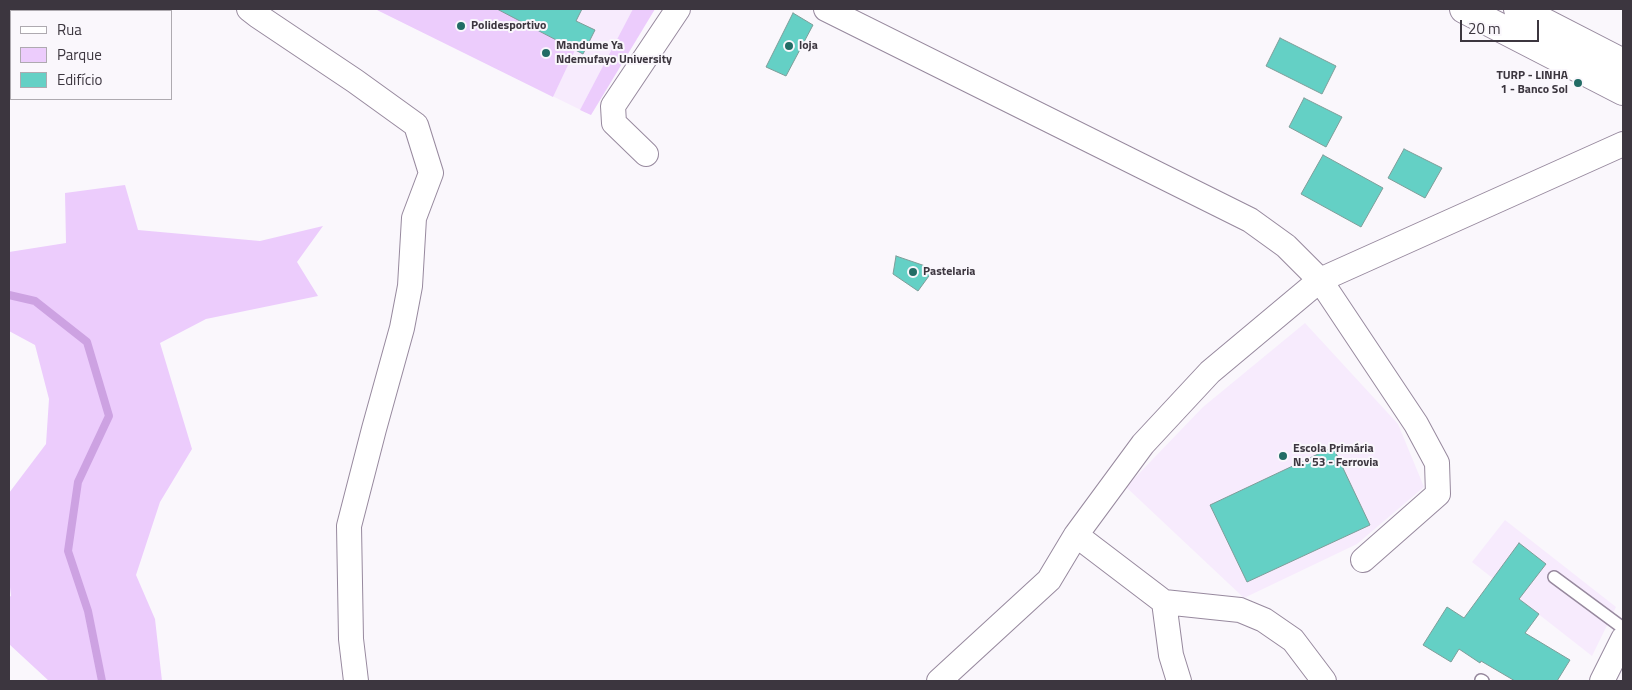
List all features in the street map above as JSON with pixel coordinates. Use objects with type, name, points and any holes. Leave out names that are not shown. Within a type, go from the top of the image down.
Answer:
[{"type":"main road","points":[[1464,9],[1623,91]]},
{"type":"main road","points":[[1518,9],[1623,63]]},
{"type":"street","points":[[249,9],[416,125],[431,173],[414,218],[410,286],[402,328],[349,526],[351,639],[356,681]]},
{"type":"street","points":[[646,154],[614,122],[613,106],[678,9]]},
{"type":"street","points":[[826,9],[1250,220],[1286,246],[1320,280],[1416,424],[1437,463],[1438,494],[1363,560]]},
{"type":"street","points":[[939,681],[1048,580],[1076,535],[1143,444],[1210,372],[1320,280],[1623,144]]},
{"type":"street","points":[[1076,535],[1164,602],[1240,610],[1264,620],[1293,640],[1324,681]]},
{"type":"street","points":[[1164,602],[1170,655],[1179,681]]},
{"type":"street","points":[[1602,681],[1623,638]]},
{"type":"lane","points":[[1554,577],[1623,628]]},
{"type":"shaded area","name":"Mandume Ya Ndemufayo University","points":[[375,9],[655,9],[591,115]]},
{"type":"shaded area","name":"Escola Primária N.º 53 - Ferrovia","points":[[1305,323],[1398,424],[1424,487],[1357,544],[1244,598],[1126,487],[1203,407]]},
{"type":"shaded area","points":[[1505,520],[1616,607],[1592,656],[1472,562]]},
{"type":"green space","points":[[375,9],[528,9],[521,21],[575,50],[553,97]]},
{"type":"green space","points":[[633,9],[655,9],[591,115],[580,110]]},
{"type":"green space","points":[[125,185],[138,230],[260,241],[323,226],[297,262],[318,296],[206,319],[160,343],[192,449],[160,502],[136,575],[155,619],[162,681],[49,681],[9,644],[9,597],[11,596],[9,578],[9,493],[46,444],[49,399],[35,345],[9,331],[9,252],[66,243],[65,193]]},
{"type":"building","points":[[497,9],[582,9],[576,21],[595,30],[583,54]]},
{"type":"building","name":"loja","points":[[793,13],[813,25],[786,76],[766,67]]},
{"type":"building","points":[[1280,38],[1336,66],[1322,94],[1266,66]]},
{"type":"building","points":[[1304,98],[1342,117],[1326,147],[1289,127]]},
{"type":"building","points":[[1404,149],[1442,168],[1425,198],[1388,178]]},
{"type":"building","points":[[1323,155],[1383,188],[1361,227],[1301,194]]},
{"type":"building","name":"Pastelaria","points":[[896,256],[934,269],[918,291],[893,274]]},
{"type":"building","points":[[1333,447],[1370,525],[1247,582],[1210,505]]},
{"type":"building","points":[[1519,543],[1546,564],[1519,599],[1539,614],[1525,633],[1570,660],[1557,681],[1515,681],[1481,661],[1480,663],[1459,649],[1451,662],[1423,645],[1447,607],[1464,618]]},
{"type":"waterway","points":[[9,295],[35,301],[87,342],[109,416],[78,482],[68,551],[88,611],[102,681]]},
{"type":"place","name":"Polidesportivo","points":[[461,26]]},
{"type":"place","name":"loja","points":[[789,46]]},
{"type":"place","name":"Mandume Ya Ndemufayo University","points":[[546,53]]},
{"type":"place","name":"TURP - LINHA 1 - Banco Sol","points":[[1578,83]]},
{"type":"place","name":"Pastelaria","points":[[913,272]]},
{"type":"place","name":"Escola Primária N.º 53 - Ferrovia","points":[[1283,456]]}]
